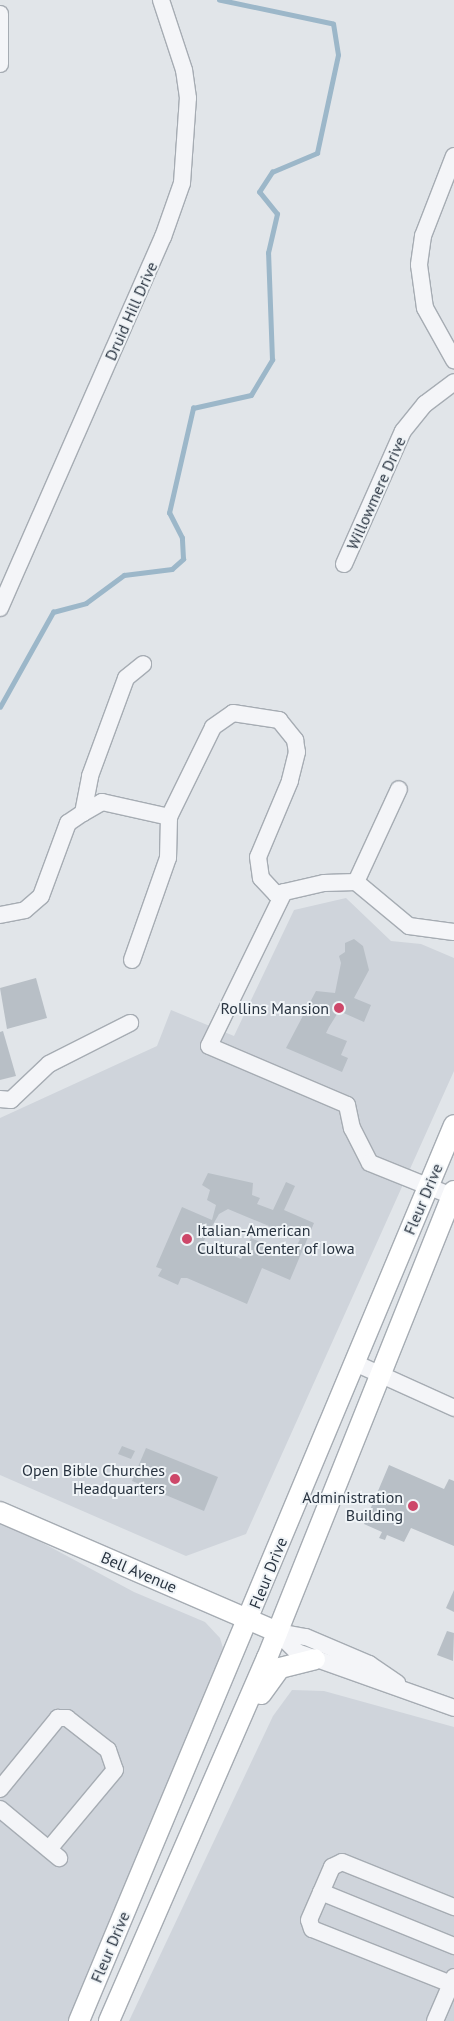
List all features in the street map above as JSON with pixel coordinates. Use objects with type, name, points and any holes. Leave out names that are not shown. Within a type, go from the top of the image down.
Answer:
[{"type":"main road","name":"Fleur Drive","points":[[79,2021],[249,1619],[454,1125]]},
{"type":"main road","name":"Fleur Drive","points":[[109,2021],[277,1632],[453,1193]]},
{"type":"main road","name":"Bell Avenue","points":[[0,1512],[277,1632]]},
{"type":"main road","points":[[228,1749],[272,1676],[294,1662],[315,1659]]},
{"type":"street","name":"Druid Hill Drive","points":[[0,608],[163,237],[182,184],[188,98],[184,70],[161,0]]},
{"type":"street","points":[[0,14],[0,64]]},
{"type":"street","points":[[454,156],[423,236],[419,265],[425,308],[454,360]]},
{"type":"street","name":"Willowmere Drive","points":[[344,564],[403,431],[425,404],[454,382]]},
{"type":"street","points":[[82,813],[90,776],[126,678],[143,664]]},
{"type":"street","points":[[132,960],[168,858],[169,816],[213,727],[233,713],[279,720],[294,740],[297,752],[290,781],[258,857],[261,878],[276,894],[324,883],[356,882],[409,926],[454,932]]},
{"type":"street","points":[[356,882],[399,789]]},
{"type":"street","points":[[0,915],[26,910],[41,896],[68,823],[82,813],[102,802],[169,816]]},
{"type":"street","points":[[284,892],[209,1046],[347,1105],[346,1130],[370,1163],[429,1186],[453,1193]]},
{"type":"street","points":[[0,1099],[11,1100],[49,1064],[130,1023]]},
{"type":"street","points":[[355,1363],[381,1374],[435,1405],[454,1408]]},
{"type":"street","name":"Bell Avenue","points":[[277,1632],[297,1652],[454,1708]]},
{"type":"street","name":"Bell Avenue","points":[[277,1632],[302,1635],[369,1664],[409,1691]]},
{"type":"street","points":[[0,1790],[58,1718],[68,1718],[108,1750],[115,1770],[54,1853],[0,1809]]},
{"type":"street","points":[[435,2021],[452,1981],[312,1929],[309,1920],[332,1867],[342,1862],[454,1907]]},
{"type":"street","points":[[321,1892],[454,1946]]},
{"type":"shaded area","points":[[346,898],[391,941],[421,944],[454,958],[454,1071],[246,1534],[186,1556],[0,1475],[0,1118],[157,1046],[171,1010],[234,1036],[294,910]]},
{"type":"shaded area","points":[[0,1520],[134,1592],[205,1622],[220,1638],[223,1648],[79,2021],[0,2021]]},
{"type":"shaded area","points":[[292,1690],[324,1691],[454,1727],[454,2021],[129,2021],[273,1716]]},
{"type":"building","name":"Rollins Mansion","points":[[354,939],[363,946],[369,970],[354,998],[371,1005],[364,1022],[339,1011],[326,1033],[347,1041],[341,1055],[348,1058],[342,1072],[286,1048],[316,991],[335,993],[341,963],[339,956],[345,952],[345,943]]},
{"type":"building","points":[[36,978],[47,1018],[7,1029],[0,988]]},
{"type":"building","points":[[3,1031],[16,1076],[0,1080],[0,1032]]},
{"type":"building","name":"Italian-American Cultural Center of Iowa","points":[[208,1173],[253,1183],[252,1195],[260,1198],[257,1204],[273,1210],[286,1182],[295,1186],[284,1210],[314,1223],[290,1280],[262,1268],[247,1304],[187,1278],[181,1278],[178,1285],[158,1276],[162,1269],[156,1267],[182,1207],[212,1220],[216,1205],[207,1200],[210,1190],[202,1185]],"holes":[[[228,1209],[300,1239],[292,1256],[251,1238],[241,1259],[203,1242],[219,1214]]]},
{"type":"building","points":[[122,1446],[135,1451],[131,1459],[118,1454]]},
{"type":"building","name":"Open Bible Churches Headquarters","points":[[146,1448],[218,1477],[204,1511],[132,1481]]},
{"type":"building","name":"Administration Building","points":[[389,1465],[444,1489],[449,1479],[454,1481],[454,1546],[411,1528],[404,1542],[387,1535],[385,1540],[379,1538],[382,1532],[364,1524]]},
{"type":"building","points":[[454,1590],[454,1612],[446,1608]]},
{"type":"building","points":[[447,1631],[454,1633],[453,1661],[437,1655]]},
{"type":"waterway","points":[[0,707],[53,612],[86,603],[124,575],[172,569],[183,559],[182,538],[169,513],[193,408],[251,395],[272,360],[268,253],[277,214],[259,192],[272,172],[317,153],[338,55],[333,24],[219,0]]},
{"type":"place","name":"Rollins Mansion","points":[[339,1008]]},
{"type":"place","name":"Italian-American Cultural Center of Iowa","points":[[187,1239]]},
{"type":"place","name":"Open Bible Churches Headquarters","points":[[175,1479]]},
{"type":"place","name":"Administration Building","points":[[413,1506]]}]
